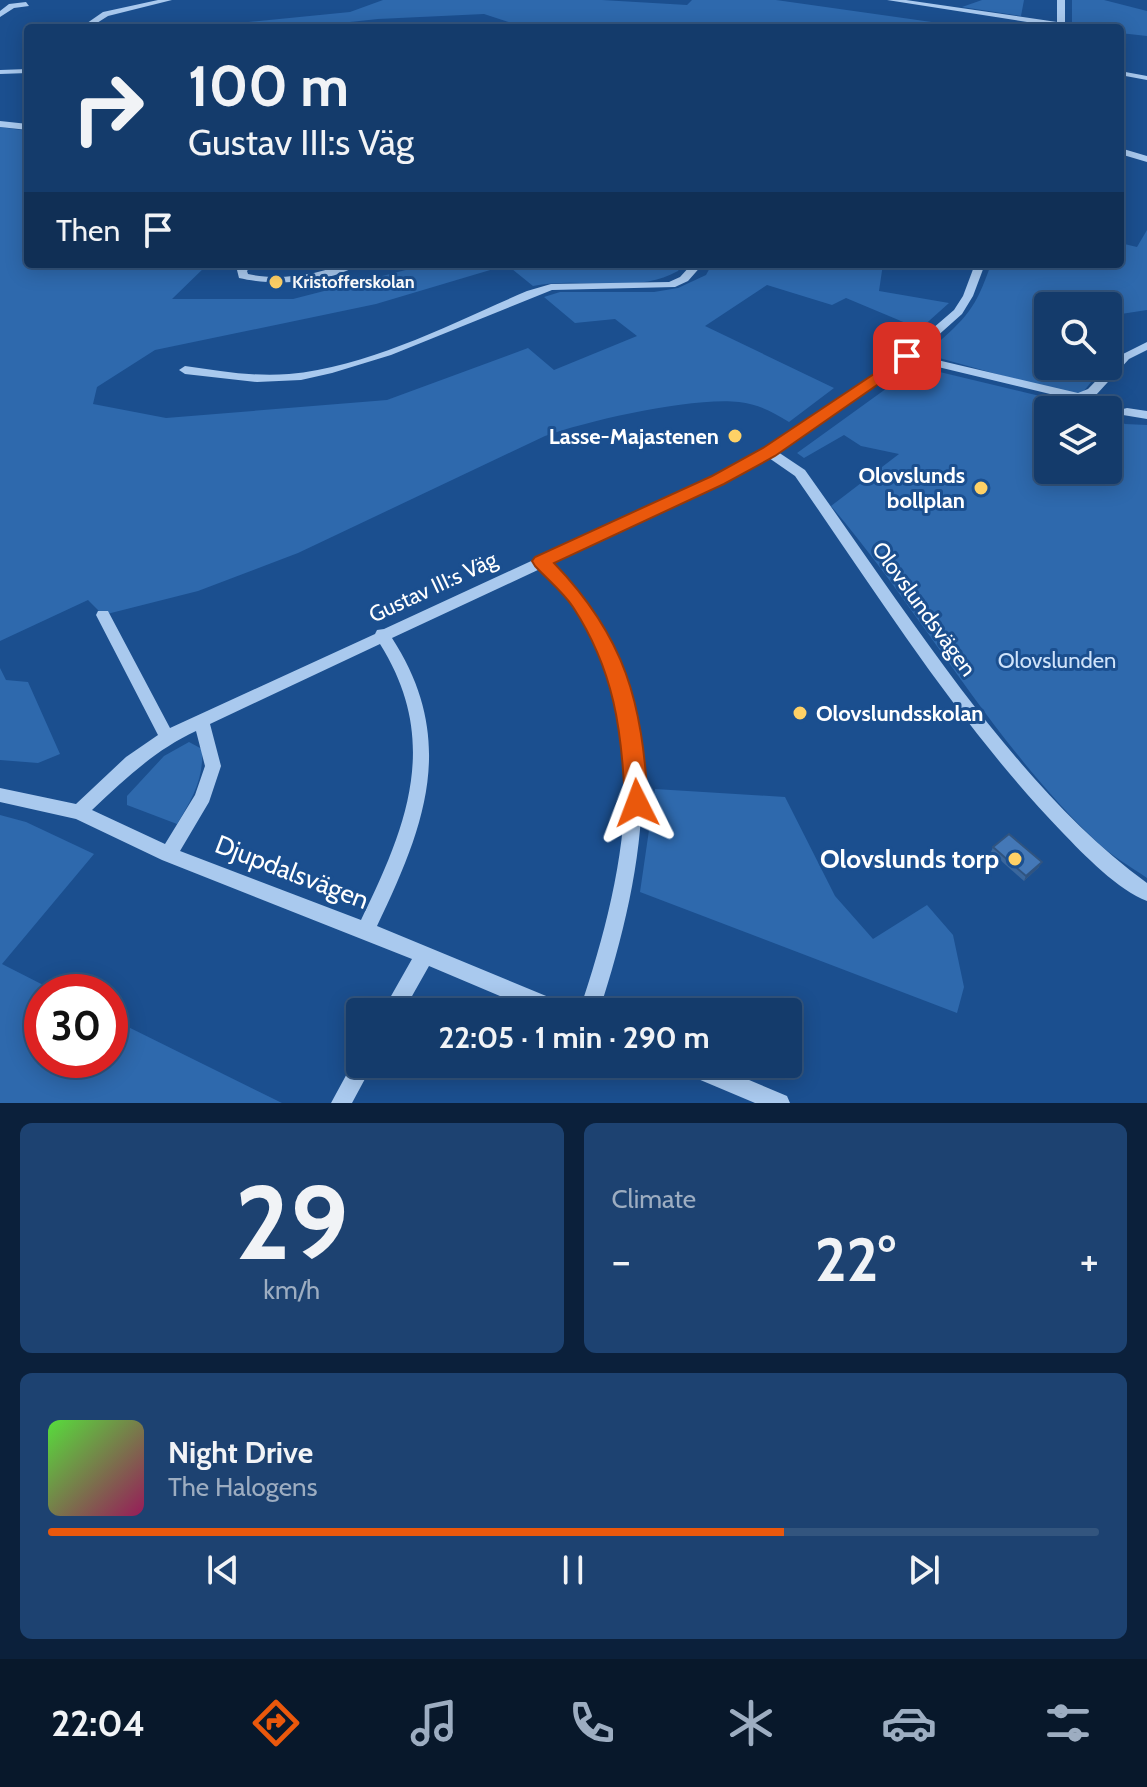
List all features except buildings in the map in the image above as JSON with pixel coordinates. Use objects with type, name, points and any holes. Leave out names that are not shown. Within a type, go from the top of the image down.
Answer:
[{"type":"street","points":[[90,24],[106,14],[168,0]]},
{"type":"street","points":[[891,0],[1048,24]]},
{"type":"street","points":[[1061,0],[1061,24]]},
{"type":"street","points":[[0,15],[12,6],[26,4]]},
{"type":"street","points":[[0,72],[24,71]]},
{"type":"street","points":[[1124,74],[1147,78]]},
{"type":"street","points":[[0,124],[24,127]]},
{"type":"street","points":[[1124,152],[1147,159]]},
{"type":"street","points":[[244,268],[243,276],[273,281],[321,276],[343,268]]},
{"type":"street","points":[[185,370],[264,379],[301,376],[361,361],[551,287],[671,285],[684,279],[694,268]]},
{"type":"street","name":"Gustav III:s Väg","points":[[79,812],[132,762],[167,737],[382,634],[718,480],[769,452],[907,356],[958,312],[978,268]]},
{"type":"street","points":[[907,356],[1079,397],[1092,392],[1125,357],[1147,345]]},
{"type":"street","points":[[1127,412],[1147,415]]},
{"type":"street","name":"Olovslundsvägen","points":[[769,452],[800,473],[991,739],[1037,796],[1092,851],[1147,893]]},
{"type":"street","points":[[541,561],[578,600],[598,634],[624,694],[633,739],[637,803],[627,883],[594,998]]},
{"type":"street","points":[[103,615],[167,737]]},
{"type":"street","points":[[365,930],[395,871],[416,812],[424,748],[408,677],[382,634]]},
{"type":"street","points":[[168,854],[203,797],[213,766],[201,720]]},
{"type":"street","name":"Djupdalsvägen","points":[[0,795],[79,812],[168,854],[365,930],[527,998]]},
{"type":"street","points":[[400,998],[424,956]]},
{"type":"street","points":[[341,1103],[355,1078]]},
{"type":"street","points":[[720,1078],[780,1103]]},
{"type":"green space","points":[[383,0],[602,0],[687,5],[692,0],[776,0],[946,24],[515,24],[484,14],[331,24],[229,24],[350,12]]},
{"type":"green space","points":[[982,0],[1024,0],[1021,16],[962,7]]},
{"type":"green space","points":[[1072,0],[1104,0],[1147,11],[1147,36],[1124,33],[1124,24],[1072,24]]},
{"type":"green space","points":[[0,127],[24,130],[24,268],[204,268],[172,299],[293,299],[413,268],[497,268],[376,304],[155,350],[97,387],[93,404],[166,418],[387,400],[528,348],[554,370],[637,336],[615,319],[575,323],[544,297],[560,292],[654,292],[678,288],[706,275],[710,268],[882,268],[879,291],[949,303],[920,329],[846,298],[832,305],[767,285],[705,326],[834,388],[789,422],[753,405],[719,401],[669,406],[588,423],[545,436],[298,553],[198,591],[103,615],[88,600],[0,641]]},
{"type":"green space","points":[[1147,230],[1147,310],[1122,314],[1122,292],[1034,292],[1034,380],[1092,381],[1080,396],[932,356],[931,349],[962,320],[974,303],[989,268],[1124,268],[1124,244],[1137,247]]},
{"type":"green space","points":[[511,268],[680,268],[662,278],[644,282],[533,286]]},
{"type":"green space","name":"Olovslunden","points":[[923,368],[1040,396],[1034,396],[1034,484],[1122,484],[1122,423],[1147,425],[1147,878],[1097,842],[1025,763],[831,506],[899,454],[861,446],[844,435],[804,458],[797,453],[912,370]]},
{"type":"green space","points":[[0,668],[6,680],[28,682],[60,754],[38,763],[0,760]]},
{"type":"green space","points":[[189,742],[202,749],[201,770],[192,797],[177,824],[127,805],[127,796],[164,756]]},
{"type":"green space","points":[[655,789],[785,797],[835,896],[873,939],[927,905],[953,935],[964,987],[957,1013],[640,892]]},
{"type":"green space","points":[[0,815],[26,822],[94,854],[2,964],[24,975],[24,1078],[128,1078],[128,1027],[282,1103],[0,1103]]},
{"type":"place","name":"Kristofferskolan","points":[[276,282]]},
{"type":"place","name":"Lasse-Majastenen","points":[[735,436]]},
{"type":"place","name":"Olovslunds bollplan","points":[[981,488]]},
{"type":"place","name":"Olovslundsskolan","points":[[800,713]]},
{"type":"place","name":"Olovslunds torp","points":[[1015,859]]},
{"type":"route","points":[[637,803],[633,739],[624,694],[598,634],[578,600],[541,561],[718,480],[769,452],[907,356]]}]
